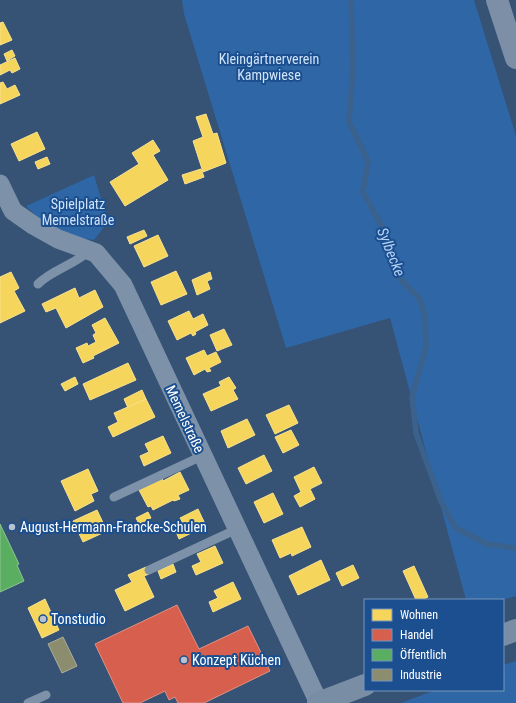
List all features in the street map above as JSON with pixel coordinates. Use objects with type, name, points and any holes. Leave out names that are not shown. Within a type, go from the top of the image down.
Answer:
[{"type":"main road","points":[[497,0],[516,58]]},
{"type":"main road","points":[[504,635],[516,630]]},
{"type":"main road","points":[[318,703],[364,684]]},
{"type":"street","name":"Memelstraße","points":[[0,184],[13,211],[33,226],[58,239],[96,253],[123,285],[318,703]]},
{"type":"lane","points":[[38,284],[43,279],[80,260],[90,250]]},
{"type":"lane","points":[[114,497],[202,456]]},
{"type":"lane","points":[[149,570],[237,529]]},
{"type":"lane","points":[[28,703],[46,694]]},
{"type":"green space","name":"Kleingärtnerverein Kampwiese","points":[[182,0],[474,0],[516,136],[516,596],[504,599],[466,599],[390,318],[286,348],[184,14]]},
{"type":"green space","name":"Spielplatz Memelstraße","points":[[94,175],[108,222],[94,240],[74,237],[49,226],[26,206]]},
{"type":"green space","points":[[516,661],[516,703],[401,703],[432,691],[504,691],[504,665]]},
{"type":"building: Wohnen","points":[[3,22],[12,40],[0,45],[0,23]]},
{"type":"building: Wohnen","points":[[12,50],[15,56],[7,61],[4,54]]},
{"type":"building: Wohnen","points":[[15,58],[20,69],[12,73],[10,70],[0,75],[0,65]]},
{"type":"building: Wohnen","points":[[3,82],[7,89],[15,85],[20,95],[0,104],[0,83]]},
{"type":"building: Wohnen","points":[[206,114],[213,134],[217,133],[226,163],[203,172],[193,141],[203,137],[196,117]]},
{"type":"building: Wohnen","points":[[37,132],[45,149],[19,161],[11,144]]},
{"type":"building: Wohnen","points":[[153,140],[160,151],[153,155],[168,180],[125,206],[110,182],[139,164],[132,153]]},
{"type":"building: Wohnen","points":[[47,157],[50,164],[38,169],[35,162]]},
{"type":"building: Wohnen","points":[[201,169],[204,177],[185,184],[182,175]]},
{"type":"building: Wohnen","points":[[144,230],[147,236],[130,244],[127,237]]},
{"type":"building: Wohnen","points":[[158,235],[168,256],[144,267],[134,246]]},
{"type":"building: Wohnen","points":[[176,271],[187,294],[161,305],[151,282]]},
{"type":"building: Wohnen","points":[[11,272],[19,288],[14,291],[25,311],[0,323],[0,277]]},
{"type":"building: Wohnen","points":[[210,272],[212,279],[207,281],[210,289],[197,295],[192,280]]},
{"type":"building: Wohnen","points":[[75,288],[79,298],[95,290],[103,307],[66,328],[56,308],[46,312],[42,304]]},
{"type":"building: Wohnen","points":[[189,311],[193,319],[203,314],[208,325],[195,332],[196,334],[193,336],[191,333],[177,340],[168,321]]},
{"type":"building: Wohnen","points":[[105,318],[119,343],[93,356],[94,358],[83,363],[76,348],[87,343],[88,346],[96,342],[93,335],[96,333],[92,325]]},
{"type":"building: Wohnen","points":[[224,329],[232,345],[217,351],[210,335]]},
{"type":"building: Wohnen","points":[[204,350],[207,356],[216,352],[221,362],[209,368],[211,371],[207,372],[205,369],[194,375],[186,358]]},
{"type":"building: Wohnen","points":[[128,363],[136,380],[90,400],[83,384]]},
{"type":"building: Wohnen","points":[[75,377],[78,384],[65,391],[61,384]]},
{"type":"building: Wohnen","points":[[229,377],[236,388],[233,390],[238,399],[211,411],[203,394],[221,386],[219,382]]},
{"type":"building: Wohnen","points":[[142,390],[146,399],[128,408],[124,399]]},
{"type":"building: Wohnen","points":[[146,399],[155,417],[113,437],[108,427],[118,422],[114,413]]},
{"type":"building: Wohnen","points":[[289,405],[298,423],[275,434],[266,415]]},
{"type":"building: Wohnen","points":[[247,419],[255,435],[228,448],[221,431]]},
{"type":"building: Wohnen","points":[[291,430],[299,445],[283,453],[275,437]]},
{"type":"building: Wohnen","points":[[163,436],[171,453],[144,466],[140,456],[149,452],[145,444]]},
{"type":"building: Wohnen","points":[[264,455],[272,471],[246,484],[238,468]]},
{"type":"building: Wohnen","points":[[314,467],[322,483],[310,489],[315,499],[300,507],[294,496],[301,492],[294,477]]},
{"type":"building: Wohnen","points":[[88,469],[98,491],[91,494],[94,501],[75,511],[61,481]]},
{"type":"building: Wohnen","points":[[180,472],[189,490],[178,495],[180,499],[173,500],[153,510],[151,506],[148,507],[139,490],[162,478],[163,481]]},
{"type":"building: Wohnen","points":[[273,493],[283,514],[264,523],[254,502]]},
{"type":"building: Wohnen","points":[[198,509],[206,526],[179,539],[175,529],[184,525],[180,518]]},
{"type":"building: Wohnen","points":[[97,510],[107,531],[83,542],[73,521]]},
{"type":"building: Wohnen","points":[[148,512],[151,518],[139,524],[136,518]]},
{"type":"building: Wohnen","points":[[302,527],[311,547],[292,556],[291,553],[280,558],[272,540]]},
{"type":"building: Wohnen","points":[[215,546],[223,563],[196,575],[192,566],[201,562],[197,554]]},
{"type":"building: Wohnen","points":[[321,560],[330,580],[298,595],[289,576]]},
{"type":"building: Wohnen","points":[[173,564],[176,572],[161,579],[158,571]]},
{"type":"building: Wohnen","points":[[353,565],[359,578],[342,586],[336,573]]},
{"type":"building: Wohnen","points":[[414,566],[428,597],[424,599],[416,599],[403,571]]},
{"type":"building: Wohnen","points":[[146,567],[149,574],[144,576],[154,597],[125,611],[115,590],[132,582],[128,575]]},
{"type":"building: Wohnen","points":[[233,582],[241,599],[213,612],[209,602],[218,598],[214,591]]},
{"type":"building: Wohnen","name":"Tonstudio","points":[[45,599],[59,630],[42,638],[28,608]]},
{"type":"building: Handel","name":"Konzept Küchen","points":[[177,605],[199,649],[248,626],[270,671],[204,703],[178,703],[175,697],[169,700],[165,691],[140,703],[123,703],[95,644]]},
{"type":"building: Öffentlich","points":[[0,524],[19,564],[17,565],[24,581],[0,592]]},
{"type":"building: Industrie","points":[[63,637],[77,666],[62,673],[48,644]]},
{"type":"waterway","name":"Sylbecke","points":[[351,0],[353,68],[349,122],[368,161],[363,192],[387,236],[399,278],[419,298],[425,315],[426,347],[412,397],[416,433],[441,502],[456,528],[487,544],[516,548]]},
{"type":"place","name":"August-Hermann-Francke-Schulen","points":[[12,527]]},
{"type":"place","name":"Tonstudio","points":[[43,619]]},
{"type":"place","name":"Konzept Küchen","points":[[184,660]]}]
